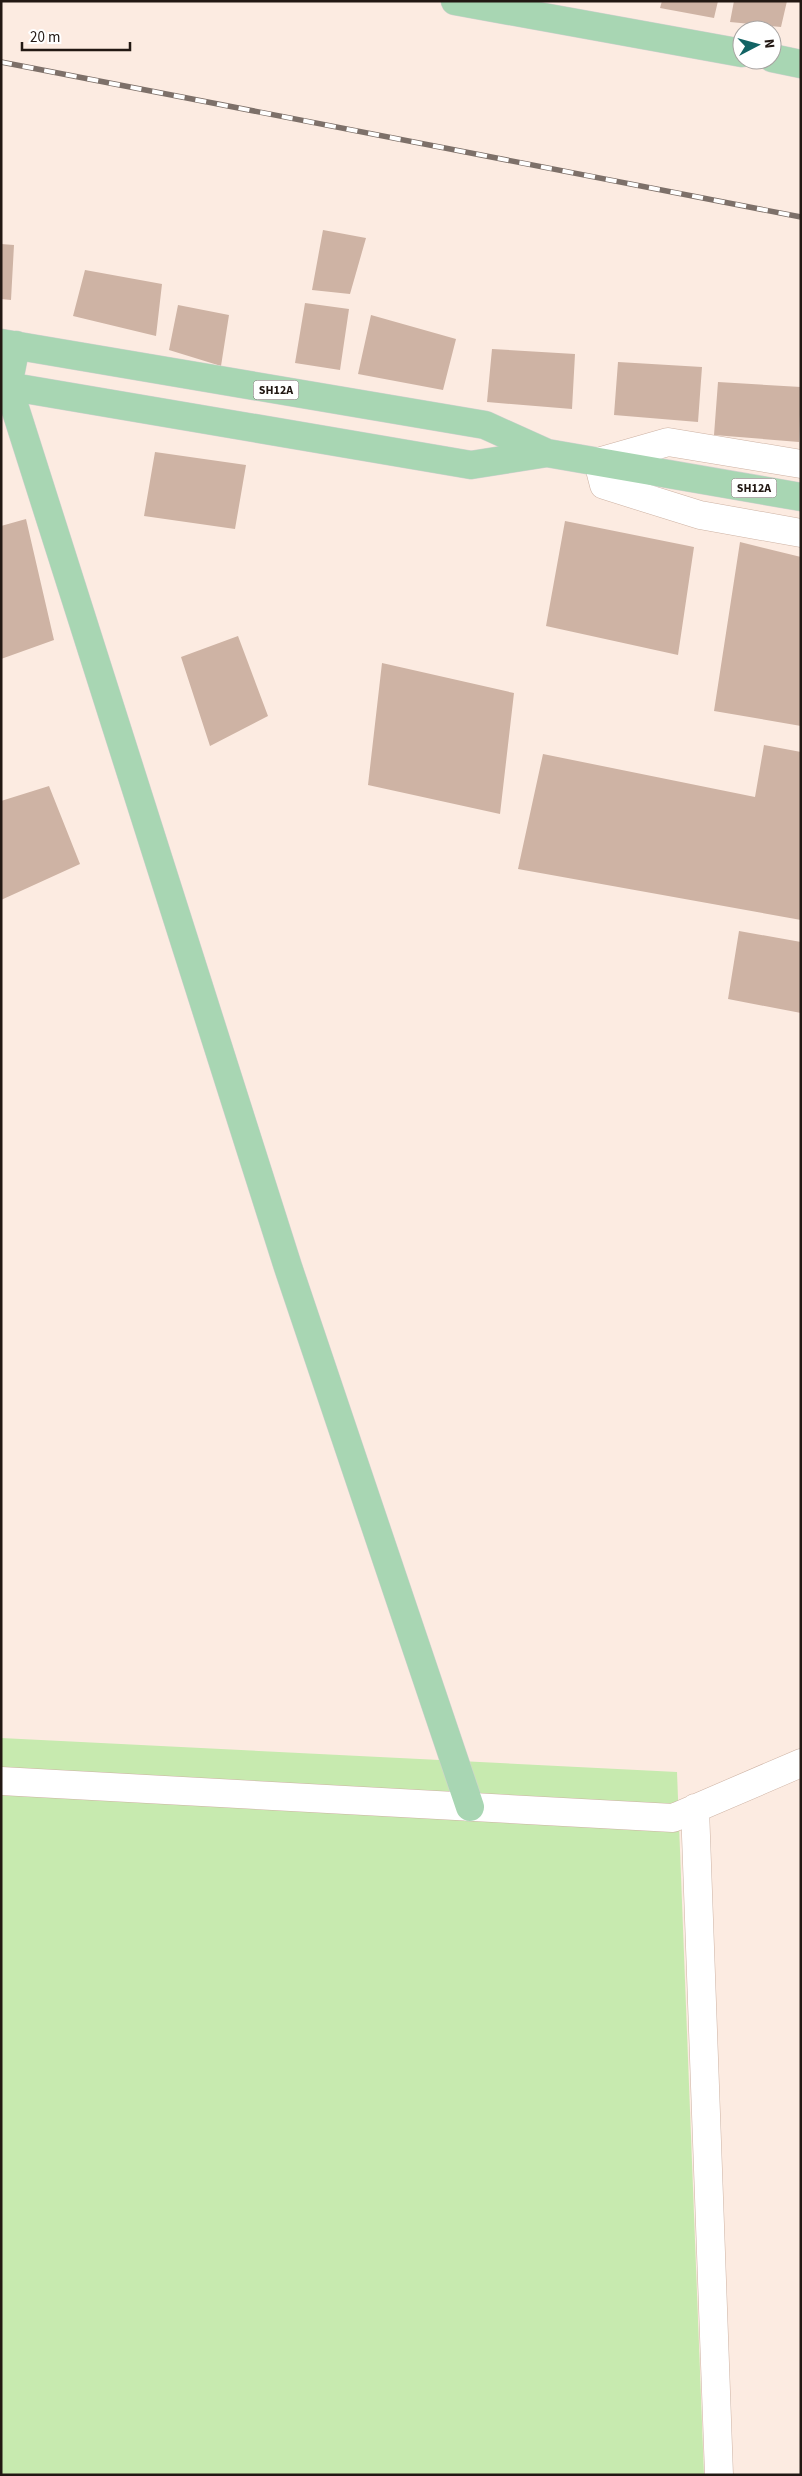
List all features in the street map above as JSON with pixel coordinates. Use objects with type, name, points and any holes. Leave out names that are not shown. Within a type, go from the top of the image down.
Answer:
[{"type":"main road","points":[[455,1],[732,51]]},
{"type":"main road","points":[[782,60],[801,64]]},
{"type":"main road","points":[[8,344],[5,385],[288,1267],[470,1806]]},
{"type":"main road","name":"SH12A","points":[[8,344],[485,425],[547,453],[801,496]]},
{"type":"main road","name":"SH12A","points":[[5,385],[470,465],[547,453]]},
{"type":"street","points":[[801,464],[668,442],[598,462],[604,485],[700,515],[801,533]]},
{"type":"street","points":[[1,1781],[673,1818],[801,1763]]},
{"type":"street","points":[[695,1808],[719,2475]]},
{"type":"green space","points":[[1,1738],[677,1772],[704,2475],[1,2475]]},
{"type":"building","points":[[662,1],[718,1],[714,18],[660,8]]},
{"type":"building","points":[[734,1],[787,1],[782,23],[782,20],[732,20],[732,22],[730,22]]},
{"type":"building","points":[[323,230],[366,238],[350,294],[312,290]]},
{"type":"building","points":[[1,244],[14,245],[11,300],[1,299]]},
{"type":"building","points":[[85,270],[162,284],[156,336],[73,316]]},
{"type":"building","points":[[305,303],[349,309],[340,370],[295,363]]},
{"type":"building","points":[[178,305],[229,315],[221,366],[169,350]]},
{"type":"building","points":[[371,315],[456,339],[443,390],[358,374]]},
{"type":"building","points":[[492,349],[575,354],[572,409],[487,402]]},
{"type":"building","points":[[618,362],[702,367],[698,422],[614,415]]},
{"type":"building","points":[[718,382],[801,387],[799,442],[714,435]]},
{"type":"building","points":[[155,452],[246,465],[235,529],[144,516]]},
{"type":"building","points":[[26,519],[54,640],[1,659],[1,526]]},
{"type":"building","points":[[565,521],[694,547],[678,655],[546,626]]},
{"type":"building","points":[[740,542],[801,557],[801,726],[714,711]]},
{"type":"building","points":[[238,636],[268,716],[210,746],[181,657]]},
{"type":"building","points":[[382,663],[514,693],[500,814],[368,785]]},
{"type":"building","points":[[764,745],[801,752],[801,920],[518,869],[543,754],[755,797]]},
{"type":"building","points":[[49,786],[80,864],[1,900],[1,801]]},
{"type":"building","points":[[739,931],[801,942],[801,1013],[728,999]]},
{"type":"railway","points":[[1,62],[801,217]]}]
